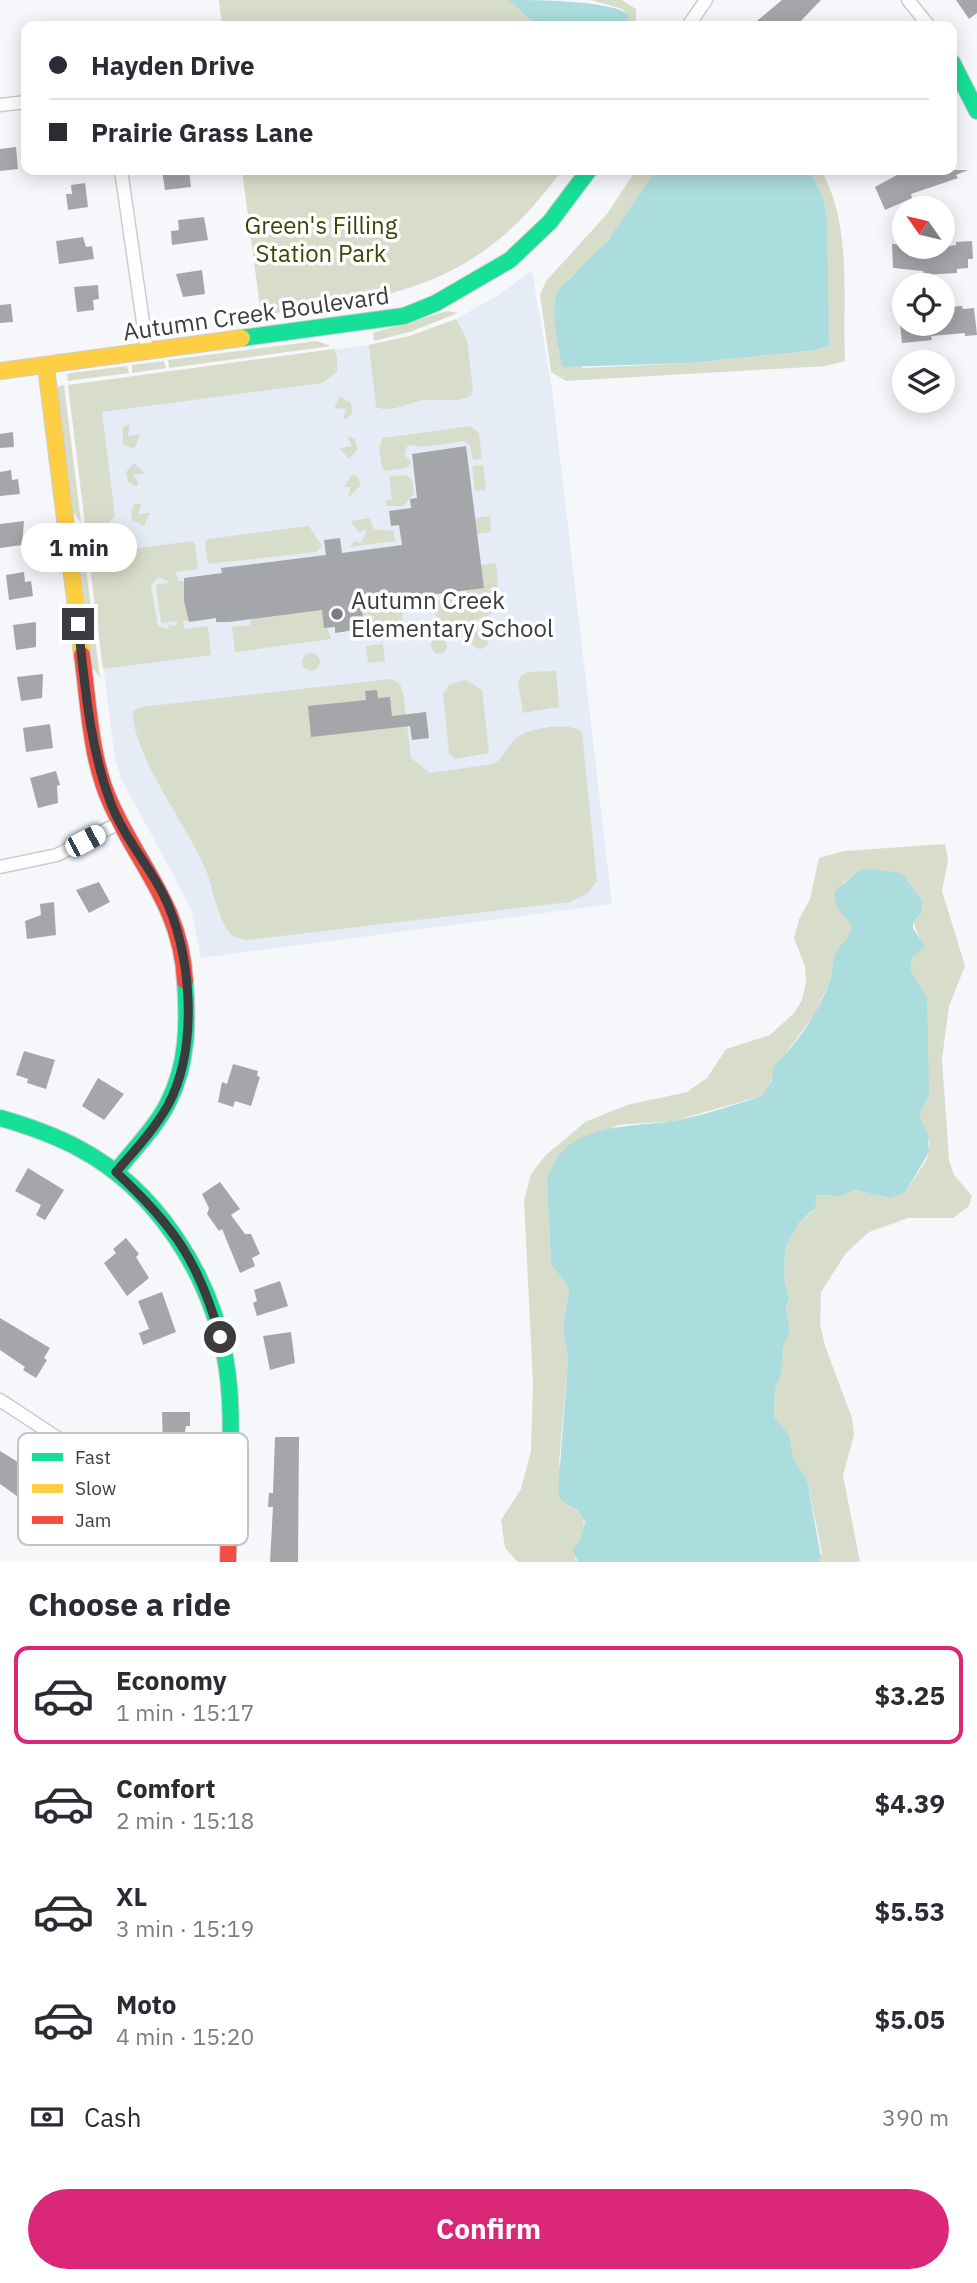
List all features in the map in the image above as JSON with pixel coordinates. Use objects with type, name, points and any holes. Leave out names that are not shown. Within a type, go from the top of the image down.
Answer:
[{"type":"street","points":[[691,21],[706,0]]},
{"type":"street","points":[[908,0],[925,21]]},
{"type":"street","points":[[957,72],[977,111]]},
{"type":"street","points":[[0,105],[21,103]]},
{"type":"street","points":[[122,175],[147,351]]},
{"type":"street","name":"Autumn Creek Boulevard","points":[[0,372],[46,368],[147,351],[379,321],[448,299],[478,282],[528,245],[548,225],[585,175]]},
{"type":"street","points":[[46,368],[95,755],[111,805],[173,915],[185,975],[188,1024],[184,1058],[168,1104],[116,1172]]},
{"type":"street","points":[[0,867],[57,855],[121,821]]},
{"type":"street","points":[[0,1118],[57,1138],[116,1172],[172,1228],[210,1299],[225,1356],[229,1433]]},
{"type":"street","points":[[0,1400],[50,1433]]},
{"type":"shaded area","name":"Autumn Creek Elementary School","points":[[532,271],[552,389],[612,904],[201,958],[191,908],[121,778],[115,759],[68,385],[368,345],[409,336],[456,319],[495,297]]},
{"type":"green space","points":[[219,0],[508,0],[532,21],[221,21]]},
{"type":"green space","points":[[591,0],[622,0],[636,9],[636,21],[626,21],[630,16],[622,9]]},
{"type":"green space","name":"Green's Filling Station Park","points":[[243,175],[558,175],[530,209],[499,240],[465,263],[431,280],[353,302],[261,315]]},
{"type":"green space","points":[[633,175],[653,175],[606,242],[569,278],[558,350],[583,368],[691,363],[809,351],[829,331],[827,229],[819,190],[812,175],[823,175],[838,215],[842,239],[845,361],[826,366],[566,381],[551,372],[540,295],[546,281],[607,214]]},
{"type":"green space","points":[[447,311],[458,313],[410,332],[374,341],[373,333]]},
{"type":"green space","points":[[456,319],[467,340],[473,390],[471,396],[454,400],[420,401],[389,409],[376,407],[369,345],[410,336]]},
{"type":"green space","points":[[317,341],[331,346],[169,368],[168,360]]},
{"type":"green space","points":[[334,349],[337,372],[322,383],[102,412],[115,516],[108,523],[85,524],[68,385]]},
{"type":"green space","points":[[164,361],[166,368],[132,373],[132,365]]},
{"type":"green space","points":[[127,366],[129,373],[68,381],[67,374]]},
{"type":"green space","points":[[64,385],[81,522],[73,512],[57,387]]},
{"type":"green space","points":[[340,396],[351,403],[352,414],[346,419],[343,418],[346,408],[334,409]]},
{"type":"green space","points":[[130,424],[128,436],[140,434],[136,446],[131,448],[123,444],[123,427]]},
{"type":"green space","points":[[470,426],[479,433],[482,459],[473,460],[470,446],[465,441],[423,447],[408,445],[404,454],[411,462],[407,468],[385,471],[382,468],[379,447],[383,438]]},
{"type":"green space","points":[[347,436],[355,439],[357,450],[349,459],[339,448],[352,446]]},
{"type":"green space","points":[[134,463],[145,473],[133,475],[139,483],[136,487],[128,482],[126,472]]},
{"type":"green space","points":[[483,465],[486,490],[475,491],[472,466]]},
{"type":"green space","points":[[352,474],[358,477],[361,485],[348,498],[350,487],[344,487]]},
{"type":"green space","points":[[406,475],[412,480],[414,493],[403,506],[387,506],[386,500],[392,499],[389,477]]},
{"type":"green space","points":[[135,503],[141,504],[138,514],[150,513],[144,526],[132,520],[131,511]]},
{"type":"green space","points":[[490,516],[491,532],[477,534],[475,518]]},
{"type":"green space","points":[[369,518],[374,529],[394,531],[395,541],[349,547],[355,541],[361,543],[367,530],[358,532],[351,521]]},
{"type":"green space","points":[[309,526],[322,546],[316,552],[208,564],[205,543],[208,539]]},
{"type":"green space","points":[[192,541],[195,544],[198,569],[176,572],[178,581],[184,581],[184,601],[189,620],[183,621],[184,629],[208,626],[211,655],[103,669],[89,558],[94,554]],"holes":[[[158,577],[170,582],[156,585],[161,623],[178,621],[175,626],[169,624],[168,629],[158,626],[151,586]]]},
{"type":"green space","points":[[84,554],[100,678],[92,667],[80,564]]},
{"type":"green space","points":[[496,563],[498,597],[491,614],[473,621],[440,625],[436,622],[434,601],[466,597],[466,590],[484,588],[481,565]]},
{"type":"green space","points":[[397,599],[398,605],[402,605],[403,630],[359,635],[357,624],[364,623],[361,604]]},
{"type":"green space","points":[[322,610],[331,639],[235,652],[232,627],[250,625],[251,619]]},
{"type":"green space","points":[[480,631],[486,634],[489,640],[486,646],[480,649],[474,646],[471,640],[474,634]]},
{"type":"green space","points":[[436,638],[442,638],[447,646],[445,652],[436,654],[431,649],[431,643]]},
{"type":"green space","points":[[383,644],[385,661],[368,663],[366,646]]},
{"type":"green space","points":[[311,653],[319,658],[320,662],[315,670],[311,671],[303,666],[302,662],[307,654]]},
{"type":"green space","points":[[556,671],[559,707],[523,713],[518,683],[521,676],[527,672]]},
{"type":"green space","points":[[391,679],[400,684],[403,693],[411,758],[430,773],[493,764],[516,738],[529,731],[559,726],[582,732],[597,881],[588,893],[570,902],[247,940],[234,937],[220,914],[197,851],[141,748],[133,711],[141,707]]},
{"type":"green space","points":[[466,680],[482,690],[489,753],[455,759],[449,753],[443,694],[450,684]]},
{"type":"green space","points":[[945,844],[948,860],[942,891],[965,966],[949,1006],[942,1059],[949,1160],[954,1175],[972,1196],[969,1206],[953,1218],[908,1218],[869,1232],[846,1253],[821,1292],[820,1324],[825,1346],[852,1418],[854,1435],[843,1475],[860,1562],[818,1562],[822,1553],[807,1480],[793,1457],[785,1431],[774,1417],[775,1389],[781,1375],[783,1348],[790,1331],[786,1307],[789,1297],[784,1279],[785,1249],[798,1224],[812,1212],[817,1195],[840,1196],[855,1190],[890,1198],[905,1193],[927,1159],[930,1143],[919,1116],[927,998],[911,971],[912,957],[921,942],[913,922],[921,914],[923,902],[902,873],[857,872],[842,884],[846,919],[851,925],[850,937],[834,959],[830,980],[815,1014],[779,1062],[768,1089],[762,1096],[673,1121],[618,1125],[557,1158],[547,1182],[551,1264],[569,1288],[563,1328],[568,1360],[559,1463],[570,1506],[578,1511],[584,1523],[575,1559],[578,1562],[518,1562],[505,1548],[501,1520],[521,1489],[531,1451],[533,1383],[524,1200],[531,1174],[546,1155],[585,1122],[627,1105],[687,1092],[707,1078],[726,1049],[770,1035],[794,1013],[802,1000],[806,982],[805,967],[794,938],[799,919],[810,899],[819,858],[844,851]]},
{"type":"water","points":[[508,0],[592,4],[622,11],[630,16],[626,21],[532,21]]},
{"type":"water","points":[[653,175],[812,175],[823,198],[827,219],[829,346],[809,351],[691,363],[563,367],[554,318],[558,290],[608,240]]},
{"type":"water","points":[[867,869],[902,873],[923,902],[921,914],[913,922],[913,928],[925,947],[912,957],[911,971],[927,998],[929,1094],[919,1116],[928,1133],[929,1152],[905,1193],[890,1198],[855,1190],[840,1196],[817,1195],[815,1208],[798,1224],[785,1249],[784,1279],[789,1297],[786,1307],[790,1331],[783,1348],[781,1375],[775,1389],[774,1417],[789,1435],[793,1457],[807,1480],[821,1557],[818,1562],[578,1562],[572,1549],[580,1541],[585,1522],[578,1511],[561,1500],[558,1492],[568,1360],[563,1328],[569,1288],[551,1264],[547,1182],[555,1162],[566,1148],[581,1138],[598,1132],[684,1119],[762,1096],[772,1081],[773,1067],[791,1048],[820,1004],[838,949],[850,934],[851,925],[835,904],[835,891],[857,872]]},
{"type":"building","points":[[782,0],[821,0],[801,21],[757,21]]},
{"type":"building","points":[[956,0],[977,0],[977,13],[969,19]]},
{"type":"building","points":[[16,147],[18,169],[0,171],[0,149]]},
{"type":"building","points":[[163,175],[190,175],[191,187],[165,190]]},
{"type":"building","points":[[897,175],[956,175],[958,178],[912,196],[892,196],[892,207],[885,210],[875,187]]},
{"type":"building","points":[[85,183],[88,207],[68,210],[66,194],[72,194],[71,185]]},
{"type":"building","points":[[204,217],[208,240],[172,245],[171,231],[179,230],[178,220]]},
{"type":"building","points":[[83,237],[86,247],[92,246],[94,259],[59,264],[56,241]]},
{"type":"building","points":[[972,241],[973,259],[968,259],[968,268],[957,269],[957,273],[924,273],[893,268],[893,259],[956,259],[956,242]]},
{"type":"building","points":[[202,270],[205,294],[183,297],[176,274]]},
{"type":"building","points":[[98,285],[99,299],[93,300],[94,310],[77,312],[74,287]]},
{"type":"building","points":[[11,304],[13,322],[0,323],[0,305]]},
{"type":"building","points":[[955,306],[974,308],[977,335],[955,334]]},
{"type":"building","points":[[901,336],[931,336],[932,340],[902,343]]},
{"type":"building","points":[[13,432],[14,447],[0,448],[0,434]]},
{"type":"building","points":[[466,446],[484,588],[361,604],[364,623],[354,624],[355,630],[335,633],[335,627],[324,628],[322,610],[229,622],[216,622],[216,618],[189,622],[184,601],[184,578],[222,573],[221,568],[326,555],[324,540],[340,538],[342,553],[402,545],[399,525],[391,526],[389,511],[411,508],[410,499],[417,498],[412,454]]},
{"type":"building","points":[[11,470],[12,480],[18,479],[20,494],[0,496],[0,472]]},
{"type":"building","points":[[24,521],[22,545],[0,548],[0,524]]},
{"type":"building","points":[[24,572],[25,582],[31,581],[33,596],[9,600],[6,575]]},
{"type":"building","points":[[36,622],[36,647],[16,650],[13,625]]},
{"type":"building","points":[[43,674],[42,698],[21,701],[17,677]]},
{"type":"building","points":[[377,690],[378,698],[390,697],[392,716],[426,712],[429,738],[412,740],[410,726],[311,737],[308,706],[366,700],[365,691]]},
{"type":"building","points":[[50,724],[53,748],[26,752],[23,728]]},
{"type":"building","points":[[56,771],[60,785],[57,786],[58,803],[38,808],[30,778]]},
{"type":"building","points":[[99,882],[110,902],[89,913],[76,890]]},
{"type":"building","points":[[54,902],[56,935],[27,939],[25,921],[41,915],[40,904]]},
{"type":"building","points":[[24,1051],[55,1060],[46,1089],[27,1083],[28,1079],[16,1075]]},
{"type":"building","points":[[233,1064],[258,1071],[257,1076],[260,1077],[251,1106],[235,1101],[233,1107],[218,1102],[222,1082],[227,1084]]},
{"type":"building","points":[[98,1078],[124,1094],[104,1120],[82,1106]]},
{"type":"building","points":[[28,1168],[64,1190],[45,1220],[36,1215],[41,1205],[15,1191]]},
{"type":"building","points":[[220,1182],[240,1209],[231,1215],[245,1234],[251,1234],[260,1254],[252,1258],[255,1266],[240,1273],[222,1229],[219,1231],[207,1214],[209,1208],[202,1194]]},
{"type":"building","points":[[126,1238],[139,1254],[136,1257],[149,1278],[127,1296],[104,1263],[116,1253],[113,1249]]},
{"type":"building","points":[[280,1281],[288,1306],[257,1316],[253,1303],[257,1301],[254,1290]]},
{"type":"building","points":[[162,1292],[176,1332],[143,1345],[139,1333],[149,1329],[138,1301]]},
{"type":"building","points":[[0,1318],[50,1348],[44,1358],[47,1360],[36,1378],[0,1350]]},
{"type":"building","points":[[291,1332],[295,1363],[270,1370],[263,1336]]},
{"type":"building","points":[[162,1412],[190,1412],[190,1426],[186,1426],[185,1433],[163,1433]]},
{"type":"building","points":[[275,1437],[299,1437],[298,1562],[270,1562],[273,1507],[268,1507],[269,1493],[273,1493]]},
{"type":"building","points":[[0,1451],[18,1462],[18,1497],[0,1484]]},
{"type":"traffic: fast","points":[[957,72],[977,111]]},
{"type":"traffic: fast","points":[[242,338],[404,316],[436,303],[510,260],[550,222],[585,175]]},
{"type":"traffic: fast","points":[[116,1172],[157,1121],[175,1088],[185,1043],[185,981]]},
{"type":"traffic: fast","points":[[0,1118],[60,1139],[107,1166],[155,1210],[175,1236],[207,1295],[218,1326],[227,1371],[231,1433]]},
{"type":"traffic: slow","points":[[0,371],[242,338]]},
{"type":"traffic: slow","points":[[46,367],[82,655]]},
{"type":"traffic: jam","points":[[82,655],[91,732],[99,770],[123,829],[168,910],[182,955],[185,981]]},
{"type":"traffic: jam","points":[[228,1545],[228,1562]]},
{"type":"place","name":"Autumn Creek Elementary School","points":[[337,614]]},
{"type":"route","points":[[78,624],[95,755],[111,805],[173,915],[185,975],[188,1024],[179,1077],[168,1104],[156,1123],[116,1172],[172,1228],[210,1299],[220,1337]]}]
